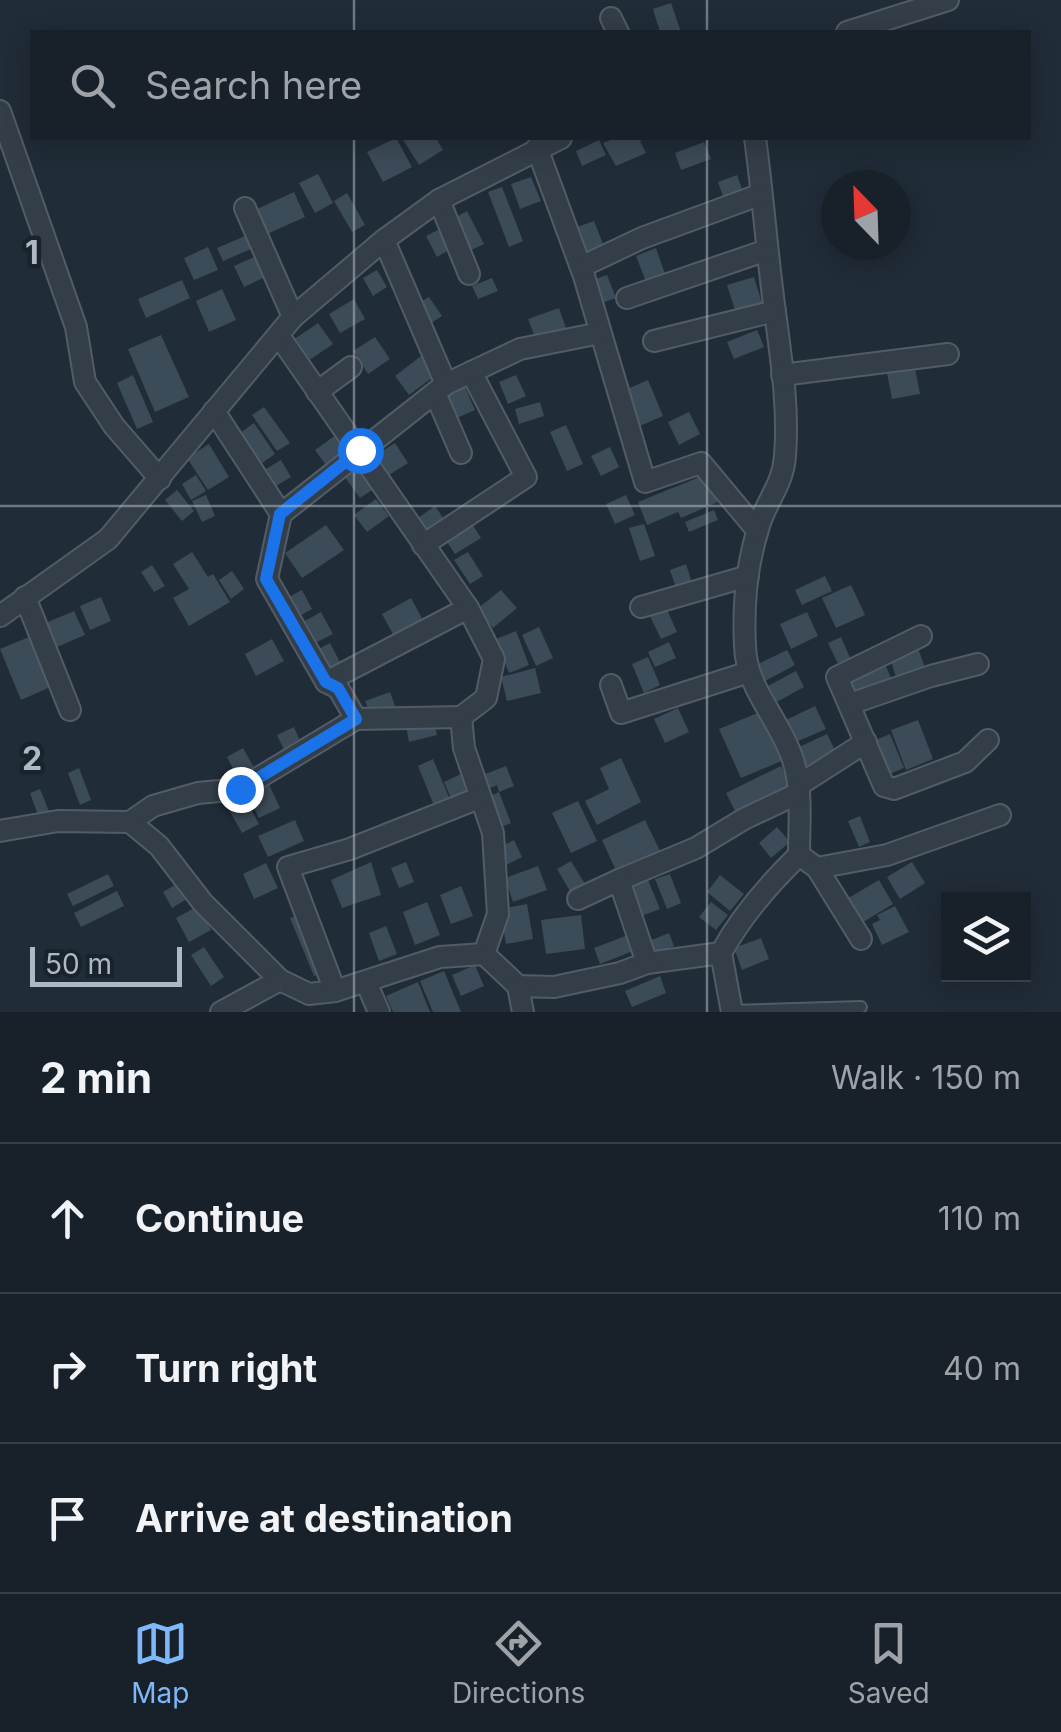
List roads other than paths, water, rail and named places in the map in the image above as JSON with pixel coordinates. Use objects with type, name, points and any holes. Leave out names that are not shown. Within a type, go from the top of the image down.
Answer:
[{"type":"street","points":[[853,30],[945,0]]},
{"type":"street","points":[[0,111],[76,327],[86,382],[114,426],[160,479]]},
{"type":"street","points":[[0,616],[108,539],[294,317],[384,240],[439,200],[555,140]]},
{"type":"street","points":[[732,1012],[721,953],[734,928],[799,854],[799,789],[792,757],[772,714],[746,673],[748,576],[757,530],[782,479],[786,451],[782,375],[755,140]]},
{"type":"street","points":[[536,148],[581,267],[644,482],[701,464],[757,530]]},
{"type":"street","points":[[581,267],[642,238],[759,195]]},
{"type":"street","points":[[439,200],[468,274]]},
{"type":"street","points":[[245,208],[294,317]]},
{"type":"street","points":[[384,240],[461,453]]},
{"type":"street","points":[[627,298],[767,250]]},
{"type":"street","points":[[654,341],[774,311]]},
{"type":"street","points":[[356,719],[338,688],[326,682],[266,579],[280,514],[440,388],[520,349],[600,333]]},
{"type":"street","points":[[0,831],[58,820],[130,822],[153,806],[198,793],[240,789],[356,719],[461,716],[486,698],[494,659],[468,608],[279,336]]},
{"type":"street","points":[[782,375],[948,354]]},
{"type":"street","points":[[317,392],[351,367]]},
{"type":"street","points":[[424,544],[526,476],[471,372]]},
{"type":"street","points":[[214,411],[280,514]]},
{"type":"street","points":[[641,607],[748,576]]},
{"type":"street","points":[[24,597],[70,710]]},
{"type":"street","points":[[326,682],[468,608]]},
{"type":"street","points":[[921,636],[837,677],[884,786],[894,789],[965,762],[988,740]]},
{"type":"street","points":[[850,704],[978,664]]},
{"type":"street","points":[[612,685],[622,712],[746,673]]},
{"type":"street","points":[[461,716],[464,748],[493,833],[498,914],[484,954]]},
{"type":"street","points":[[578,898],[696,848],[799,789],[866,742]]},
{"type":"street","points":[[336,991],[288,867],[350,849],[479,798]]},
{"type":"street","points":[[817,868],[888,856],[1000,816]]},
{"type":"street","points":[[130,822],[159,846],[204,902],[280,980],[311,1003],[440,957],[484,954],[518,986],[523,1012]]},
{"type":"street","points":[[799,854],[817,868],[861,939]]},
{"type":"street","points":[[619,880],[647,964]]},
{"type":"street","points":[[518,986],[554,987],[620,974],[647,964],[721,953]]},
{"type":"street","points":[[222,1012],[280,980]]},
{"type":"street","points":[[366,982],[379,1012]]},
{"type":"lane","points":[[732,1012],[861,1007]]}]
